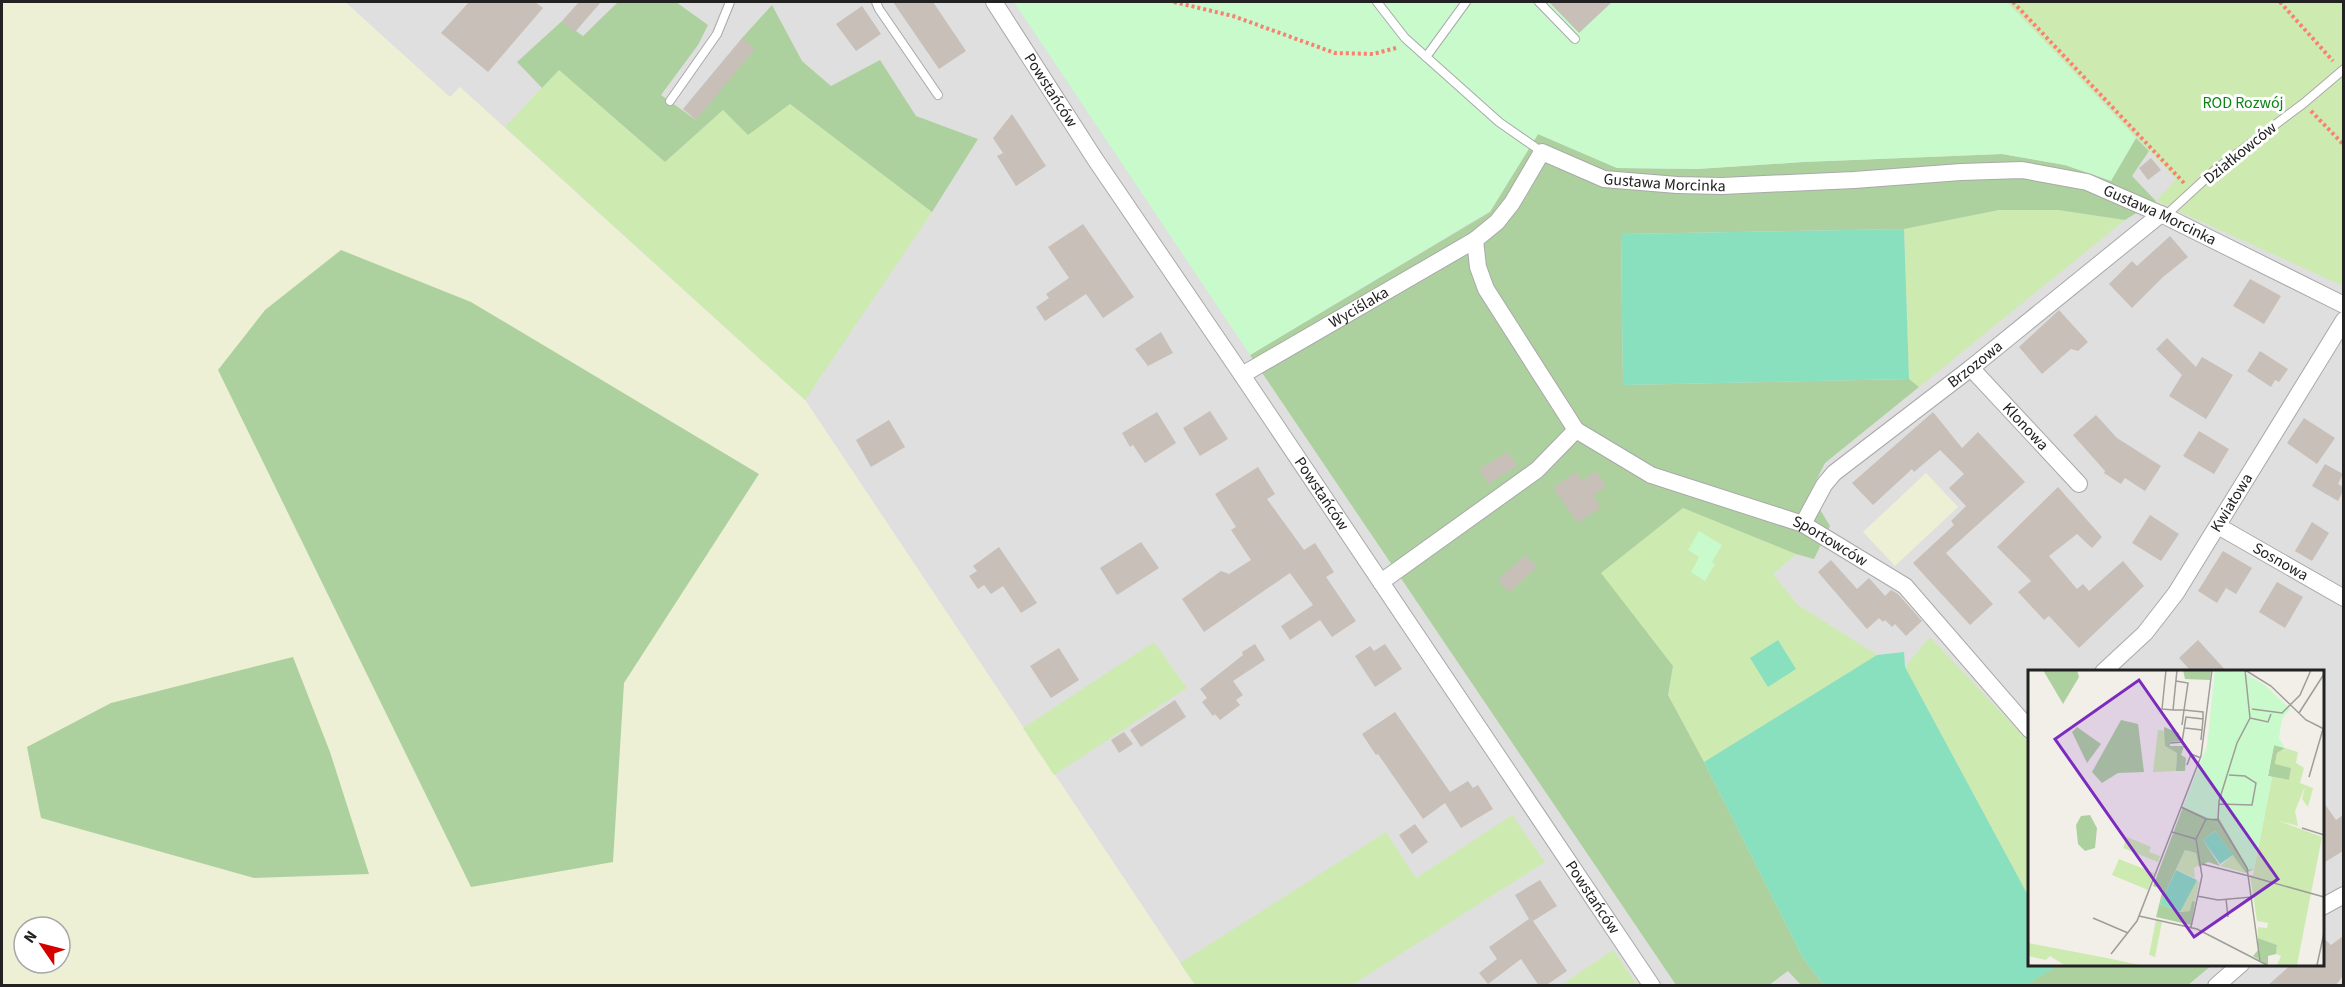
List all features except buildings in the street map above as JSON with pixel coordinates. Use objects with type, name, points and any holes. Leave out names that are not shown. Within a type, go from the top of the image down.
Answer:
[{"type":"street","name":"Powstańców","points":[[994,2],[1095,159],[1652,986]]},
{"type":"street","name":"Gustawa Morcinka","points":[[1542,152],[1604,179],[1677,185],[1734,185],[2022,170],[2087,182],[2163,215],[2343,305]]},
{"type":"street","points":[[1381,582],[1537,470],[1576,430],[1486,289],[1478,267],[1475,240],[1497,222],[1512,203],[1542,152]]},
{"type":"street","name":"Brzozowa","points":[[1803,524],[1824,485],[1834,473],[1971,368],[2163,215]]},
{"type":"street","name":"Wyciślaka","points":[[1242,375],[1475,240]]},
{"type":"street","name":"Kwiatowa","points":[[2105,670],[2145,633],[2176,592],[2343,320]]},
{"type":"street","name":"Klonowa","points":[[1971,368],[2079,484]]},
{"type":"street","name":"Sportowców","points":[[1576,430],[1651,475],[1803,524],[1905,586],[2028,728]]},
{"type":"street","name":"Sosnowa","points":[[2218,526],[2343,598]]},
{"type":"street","points":[[2324,906],[2343,895]]},
{"type":"street","points":[[2216,986],[2239,966]]},
{"type":"lane","points":[[670,101],[717,34],[730,2]]},
{"type":"lane","points":[[876,2],[938,95]]},
{"type":"lane","points":[[1377,2],[1412,44],[1426,57],[1499,123],[1542,152]]},
{"type":"lane","points":[[1426,57],[1466,2]]},
{"type":"lane","points":[[1539,2],[1575,39]]},
{"type":"lane","name":"Działkowców","points":[[2163,215],[2192,193],[2214,171],[2304,103],[2342,70]]},
{"type":"path","points":[[1174,2],[1233,16],[1335,53],[1373,54],[1412,44]]},
{"type":"path","points":[[2013,2],[2192,193]]},
{"type":"path","points":[[2280,2],[2342,70]]},
{"type":"path","points":[[2304,103],[2343,146]]},
{"type":"shaded area","points":[[345,2],[2343,2],[2343,985],[1195,985],[805,400],[450,98]]},
{"type":"green space","points":[[2,2],[345,2],[450,97],[460,87],[805,400],[1195,985],[2,986]]},
{"type":"green space","points":[[618,2],[676,2],[708,25],[698,45],[661,95],[696,120],[742,38],[772,5],[802,61],[831,86],[880,60],[916,116],[978,139],[932,212],[790,104],[748,135],[723,110],[665,162],[559,70],[542,88],[517,62],[562,21],[583,36]]},
{"type":"green space","points":[[1014,2],[2007,2],[2136,138],[2111,181],[2065,165],[2002,154],[1697,169],[1617,168],[1538,134],[1490,211],[1250,355]]},
{"type":"green space","name":"ROD Rozwój","points":[[2007,2],[2343,2],[2343,286],[2156,201],[2176,179]]},
{"type":"green space","points":[[559,70],[665,162],[723,110],[748,134],[790,104],[932,212],[805,400],[505,127]]},
{"type":"green space","points":[[1538,134],[1617,168],[1697,169],[2002,154],[2065,165],[2111,180],[2136,138],[2149,151],[2132,176],[2156,201],[2125,220],[2058,210],[1999,210],[1904,229],[1621,234],[1623,385],[1909,379],[1919,387],[1825,463],[1810,493],[1830,526],[1814,559],[1796,554],[1683,508],[1601,573],[1673,666],[1668,695],[1803,958],[1824,985],[1801,985],[1788,971],[1769,985],[1676,985],[1250,355],[1490,212]]},
{"type":"green space","points":[[1999,210],[2058,210],[2125,220],[1919,387],[1909,379],[1904,229]]},
{"type":"green space","points":[[1904,229],[1909,379],[1623,385],[1621,234]]},
{"type":"green space","points":[[341,250],[471,302],[759,474],[624,683],[613,862],[471,887],[218,370],[265,310]]},
{"type":"green space","points":[[1926,473],[1958,507],[1895,566],[1863,532]]},
{"type":"green space","points":[[1683,508],[1796,554],[1773,574],[1798,605],[1877,655],[1704,762],[1668,695],[1673,666],[1600,573]]},
{"type":"green space","points":[[1699,531],[1722,545],[1705,581],[1691,572],[1699,557],[1688,550]]},
{"type":"green space","points":[[1930,637],[2028,741],[2028,895],[1905,667]]},
{"type":"green space","points":[[1778,640],[1796,669],[1768,687],[1750,658]]},
{"type":"green space","points":[[1154,642],[1187,688],[1054,775],[1023,728]]},
{"type":"green space","points":[[1904,652],[1905,667],[2028,895],[2028,966],[2057,966],[2026,985],[1824,985],[1803,958],[1704,762],[1877,655]]},
{"type":"green space","points":[[293,657],[330,752],[369,874],[254,878],[41,818],[27,747],[111,703]]},
{"type":"green space","points":[[1512,815],[1545,862],[1352,985],[1195,985],[1180,963],[1386,832],[1416,878]]},
{"type":"green space","points":[[1613,950],[1637,985],[1561,985]]},
{"type":"green space","points":[[2056,966],[2211,966],[2188,985],[2026,985]]}]
